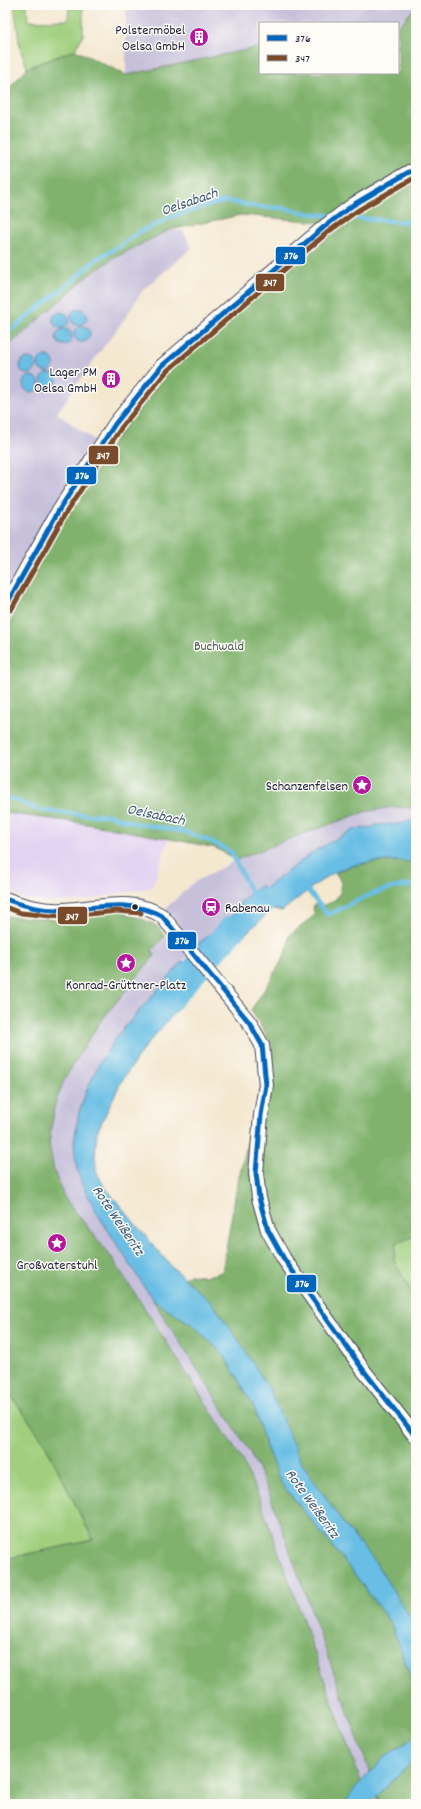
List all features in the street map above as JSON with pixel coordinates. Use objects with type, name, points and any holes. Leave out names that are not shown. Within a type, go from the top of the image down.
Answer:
[{"type":"street","points":[[5,607],[59,510],[115,424],[162,366],[324,227],[354,205],[408,172],[416,170]]},
{"type":"street","points":[[5,899],[22,906],[61,910],[117,904],[150,909],[162,916],[249,1022],[262,1046],[265,1059],[266,1085],[260,1121],[256,1173],[259,1198],[268,1230],[284,1259],[364,1371],[416,1437]]},
{"type":"shaded area","name":"Polstermöbel Oelsa GmbH","points":[[126,5],[416,5],[399,25],[399,22],[259,22],[259,47],[126,75]]},
{"type":"shaded area","points":[[169,230],[183,231],[192,248],[143,290],[123,321],[57,413],[95,441],[25,553],[5,596],[5,349],[90,274],[114,258]]},
{"type":"shaded area","points":[[392,807],[416,808],[416,822],[409,821],[400,824],[375,825],[373,827],[353,830],[316,850],[264,889],[260,885],[242,900],[235,913],[198,944],[141,1008],[116,1037],[99,1064],[88,1087],[79,1112],[76,1165],[81,1182],[98,1215],[250,1452],[269,1493],[369,1767],[380,1804],[369,1804],[259,1497],[243,1462],[112,1258],[64,1197],[54,1171],[49,1143],[55,1104],[65,1078],[99,1023],[152,951],[178,924],[165,909],[193,883],[236,860],[364,812]]},
{"type":"shaded area","points":[[5,813],[82,823],[169,838],[152,887],[83,901],[29,901],[5,888]]},
{"type":"green space","points":[[14,5],[27,5],[28,21],[68,20],[69,5],[83,5],[83,35],[75,50],[27,68],[20,48]]},
{"type":"green space","name":"Buchwald","points":[[416,6],[416,808],[392,807],[364,812],[236,860],[216,848],[192,843],[82,823],[5,813],[5,636],[16,608],[64,517],[118,435],[169,371],[189,350],[330,236],[318,222],[241,215],[169,230],[114,258],[90,274],[5,349],[5,93],[27,68],[75,50],[126,75],[259,47],[259,74],[399,74],[399,25]]},
{"type":"green space","points":[[374,862],[416,862],[416,1090],[414,1097],[416,1116],[416,1236],[396,1243],[394,1261],[416,1299],[416,1633],[412,1621],[374,1560],[346,1527],[300,1460],[284,1426],[184,1278],[189,1275],[207,1276],[222,1272],[237,1185],[272,1045],[251,1010],[281,962],[289,945],[289,936],[315,915],[313,908],[314,905],[328,904],[338,896],[341,885],[335,873],[354,866]]},
{"type":"green space","points":[[121,908],[128,915],[140,918],[157,926],[165,936],[152,950],[155,955],[99,1023],[65,1078],[55,1104],[49,1143],[54,1171],[64,1197],[112,1258],[243,1462],[259,1497],[361,1782],[344,1804],[5,1804],[5,1559],[93,1540],[44,1442],[5,1387],[5,916],[53,919]]},
{"type":"green space","points":[[416,1236],[416,1299],[394,1261],[396,1243]]},
{"type":"green space","points":[[153,1300],[193,1325],[224,1355],[254,1407],[265,1444],[281,1483],[350,1568],[391,1624],[411,1677],[416,1714],[416,1727],[414,1737],[392,1752],[370,1773],[269,1493],[250,1452]]},
{"type":"green space","points":[[5,1387],[44,1442],[93,1540],[5,1559]]},
{"type":"green space","points":[[416,1758],[416,1804],[380,1804],[377,1796]]},
{"type":"water","points":[[76,309],[82,309],[87,314],[85,323],[82,325],[76,325],[71,320],[71,314]]},
{"type":"water","points":[[58,312],[64,312],[69,317],[67,326],[64,328],[58,328],[53,323],[53,317]]},
{"type":"water","points":[[79,326],[85,326],[90,331],[88,340],[85,342],[79,342],[74,337],[74,331]]},
{"type":"water","points":[[61,329],[67,329],[72,334],[70,343],[67,345],[61,345],[56,340],[56,334]]},
{"type":"water","points":[[43,356],[49,356],[54,361],[52,370],[49,372],[43,372],[38,367],[38,361]]},
{"type":"water","points":[[25,358],[31,358],[36,363],[34,372],[31,374],[25,374],[20,369],[20,363]]},
{"type":"water","points":[[46,373],[52,373],[57,378],[55,387],[52,389],[46,389],[41,384],[41,378]]},
{"type":"water","points":[[28,376],[34,376],[39,381],[37,390],[34,392],[28,392],[23,387],[23,381]]},
{"type":"water","points":[[409,821],[416,822],[416,862],[397,861],[367,863],[358,864],[340,870],[317,884],[282,911],[273,909],[213,963],[198,944],[235,913],[242,900],[261,885],[264,889],[316,850],[353,830],[373,827],[375,825],[400,824]]},
{"type":"water","points":[[183,961],[201,982],[144,1048],[121,1082],[97,1132],[95,1157],[97,1173],[104,1186],[171,1266],[213,1304],[239,1341],[269,1389],[300,1460],[346,1527],[374,1560],[412,1621],[416,1633],[416,1714],[411,1677],[391,1624],[350,1568],[281,1483],[265,1444],[254,1407],[224,1355],[193,1325],[153,1300],[98,1215],[81,1182],[76,1165],[74,1142],[79,1112],[88,1087],[99,1064],[116,1037]]},
{"type":"water","points":[[416,1727],[416,1758],[369,1804],[344,1804],[356,1787],[383,1759],[414,1737]]},
{"type":"waterway","name":"Oelsabach","points":[[5,335],[76,278],[95,260],[120,246],[139,232],[172,217],[205,206],[227,201],[259,207],[284,208],[306,213],[333,216]]},
{"type":"waterway","name":"Oelsabach","points":[[344,217],[404,222],[416,221]]},
{"type":"waterway","name":"Oelsabach","points":[[5,796],[39,810],[85,815],[109,815],[134,823],[186,832],[212,842],[231,852],[254,898]]},
{"type":"waterway","points":[[304,886],[328,915],[360,899],[381,891],[416,885]]},
{"type":"waterway","name":"Rote Weißeritz","points":[[168,1000],[232,929]]},
{"type":"transit line","name":"376","points":[[5,607],[59,510],[115,424],[162,366],[324,227],[353,205],[409,172],[416,170]]},
{"type":"transit line","name":"347","points":[[11,610],[65,514],[121,428],[167,371],[328,232],[357,211],[416,177]]},
{"type":"transit line","name":"376","points":[[5,899],[30,907],[49,910],[122,906],[148,910],[162,916],[249,1022],[262,1045],[266,1085],[261,1115],[256,1173],[259,1198],[268,1230],[284,1259],[364,1371],[416,1437]]},
{"type":"transit line","name":"347","points":[[5,907],[21,913],[61,917],[117,911],[141,913]]},
{"type":"place","name":"Polstermöbel Oelsa GmbH","points":[[199,37]]},
{"type":"place","name":"Lager PM Oelsa GmbH","points":[[111,379]]},
{"type":"place","name":"Schanzenfelsen","points":[[362,785]]},
{"type":"place","name":"Rabenau","points":[[211,907]]},
{"type":"place","name":"Konrad-Grüttner-Platz","points":[[126,963]]},
{"type":"place","name":"Großvaterstuhl","points":[[57,1243]]}]
